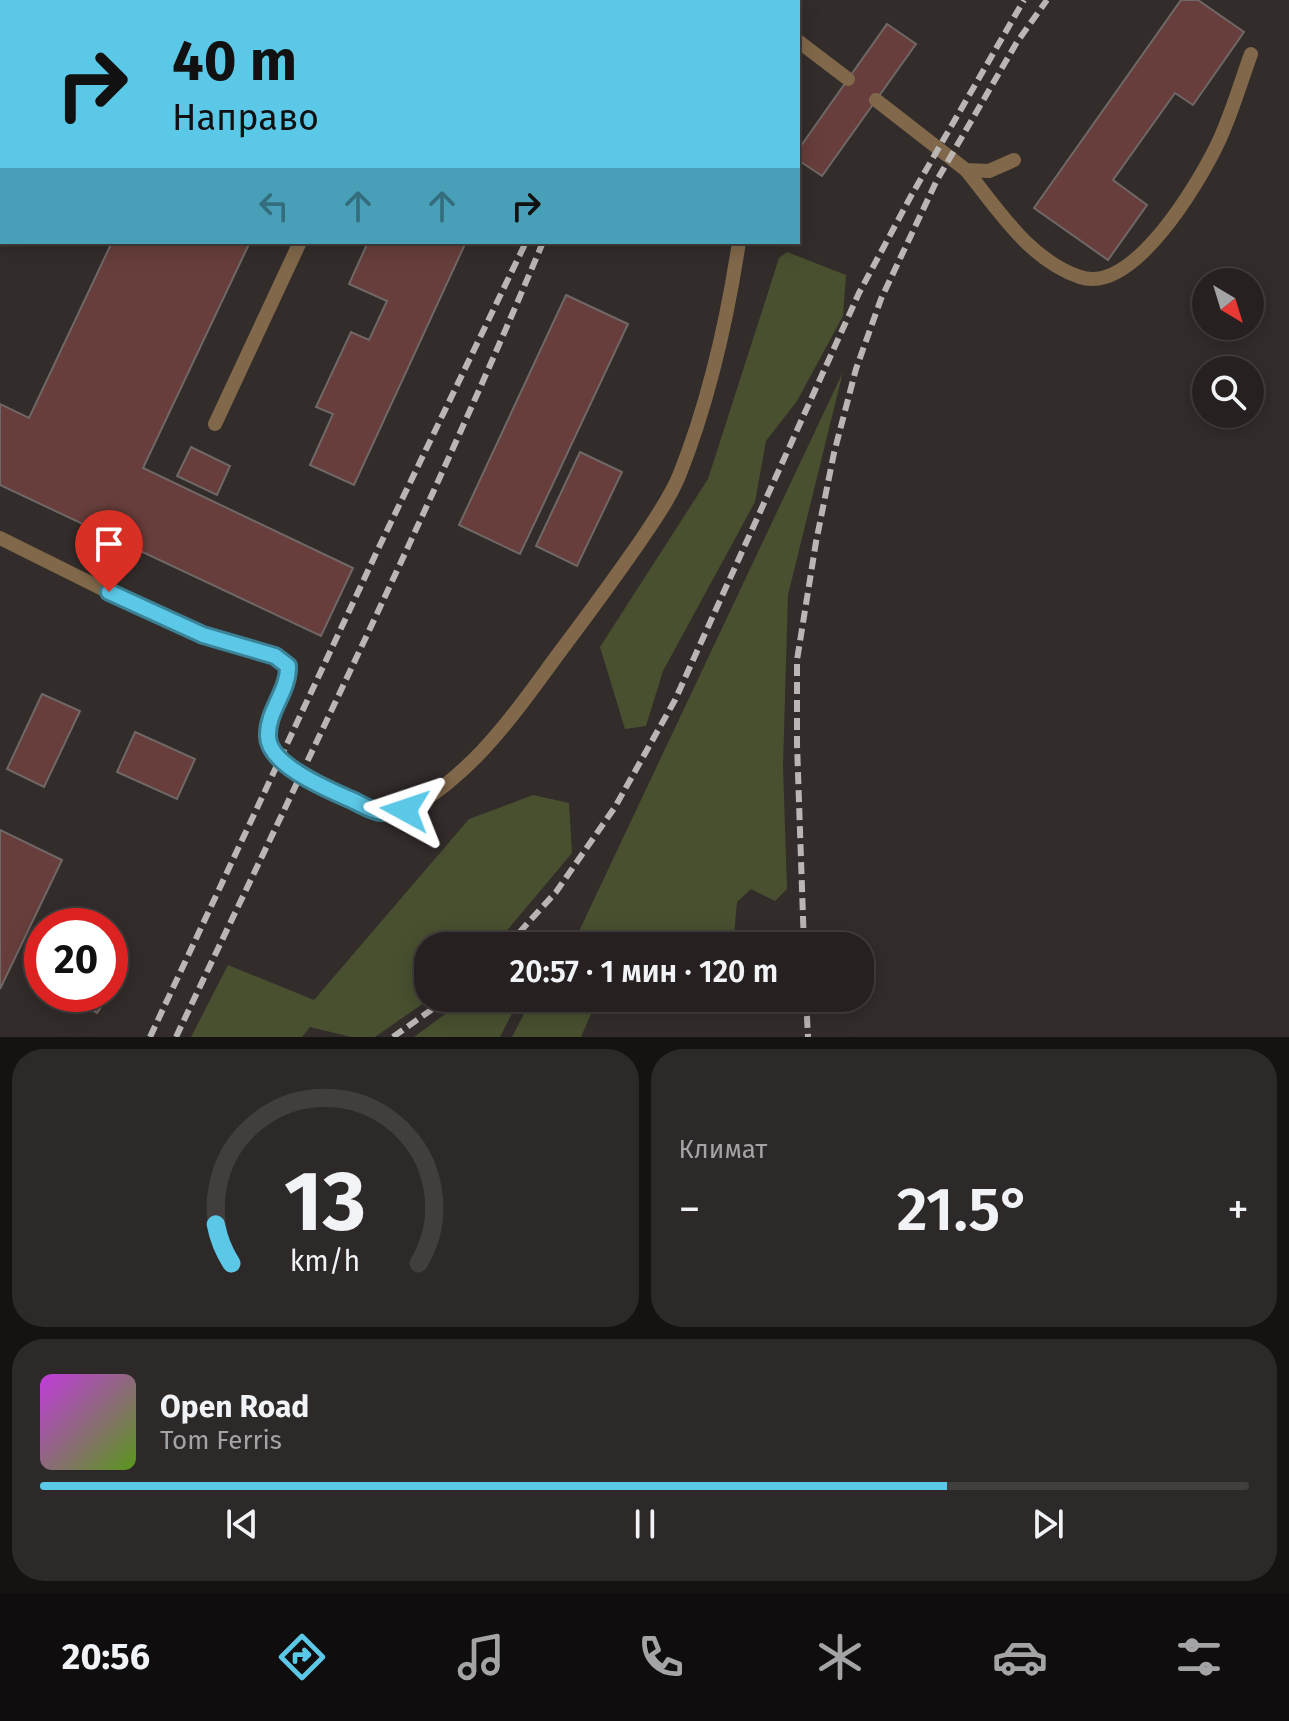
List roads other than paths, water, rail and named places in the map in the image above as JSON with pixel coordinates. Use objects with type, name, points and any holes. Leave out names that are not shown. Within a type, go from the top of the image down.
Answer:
[{"type":"lane","points":[[800,43],[848,79]]},
{"type":"lane","points":[[876,100],[966,170],[1036,252],[1084,279],[1109,276],[1146,252],[1177,212],[1216,148],[1251,54]]},
{"type":"lane","points":[[966,170],[989,171],[1014,160]]},
{"type":"lane","points":[[215,424],[299,244]]},
{"type":"lane","points":[[0,538],[161,618],[203,635],[275,656],[288,666],[288,677],[268,729],[267,740],[271,750],[300,775],[325,788],[379,812],[405,810],[452,780],[483,750],[605,592],[660,512],[678,477],[706,393],[727,319],[739,244]]},
{"type":"railway","points":[[520,932],[556,892],[615,807],[675,700],[859,293],[1024,0]]},
{"type":"railway","points":[[804,932],[797,660],[834,453],[856,369],[881,299],[937,180],[1017,42],[1047,0]]},
{"type":"railway","points":[[150,1037],[380,545],[525,244]]},
{"type":"railway","points":[[176,1037],[410,542],[542,244]]},
{"type":"railway","points":[[393,1037],[428,1012]]},
{"type":"railway","points":[[807,1012],[808,1037]]}]
